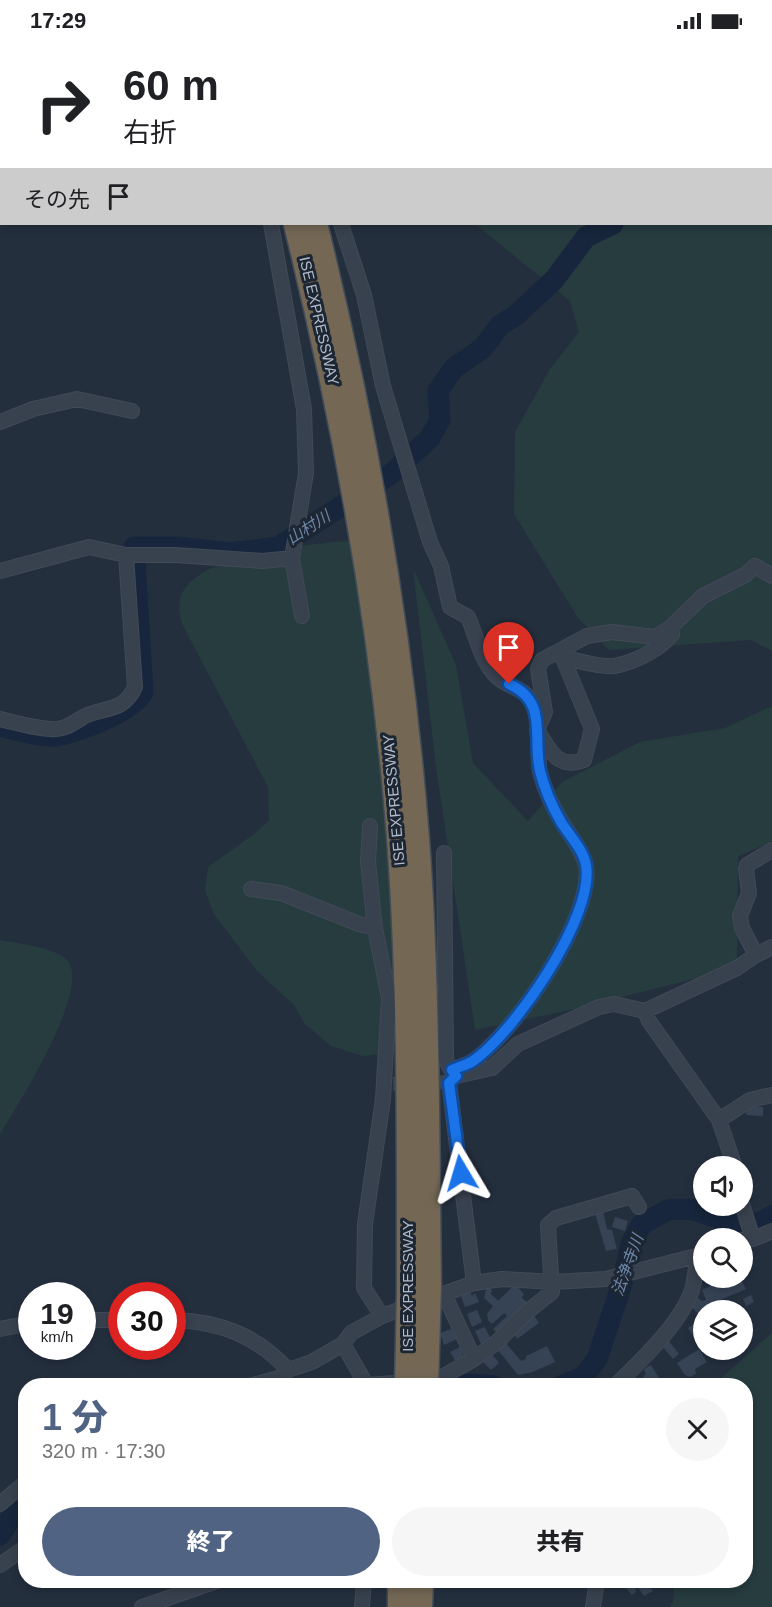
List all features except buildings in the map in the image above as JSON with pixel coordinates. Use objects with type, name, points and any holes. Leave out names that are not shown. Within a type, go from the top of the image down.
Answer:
[{"type":"highway","name":"ISE EXPRESSWAY","points":[[296,225],[345,440],[378,645],[391,757],[399,848],[408,1039],[428,1292],[409,1378]]},
{"type":"highway","name":"ISE EXPRESSWAY","points":[[315,225],[334,301],[378,525],[409,756],[417,839],[426,1027],[428,1292],[426,1378]]},
{"type":"highway","points":[[400,1588],[400,1607]]},
{"type":"highway","points":[[420,1607],[421,1588]]},
{"type":"street","points":[[271,225],[304,409],[306,474],[292,558],[302,616]]},
{"type":"street","points":[[341,225],[364,295],[383,386],[430,542],[441,566],[450,607],[468,617],[486,663],[496,677],[525,691],[537,715],[541,773],[560,820],[579,848],[586,866],[585,891],[574,925],[542,986],[493,1043],[454,1073],[449,1083],[474,1283]]},
{"type":"street","points":[[0,422],[33,409],[77,399],[132,411]]},
{"type":"street","points":[[0,571],[89,547],[126,555],[175,555],[263,561],[292,558]]},
{"type":"street","points":[[0,719],[51,730],[69,726],[88,715],[111,710],[131,696],[135,687],[126,555]]},
{"type":"street","points":[[537,730],[545,712],[538,669],[542,660],[561,654],[586,636],[612,632],[655,637],[670,628],[703,596],[745,575],[755,566],[772,576]]},
{"type":"street","points":[[561,654],[613,666],[651,652],[667,641],[672,634],[670,628]]},
{"type":"street","points":[[537,730],[554,758],[562,763],[573,764],[584,760],[592,729],[561,654]]},
{"type":"street","points":[[370,826],[368,862],[375,928],[389,998],[389,1085],[364,1224],[364,1288],[382,1316]]},
{"type":"street","points":[[756,955],[742,928],[740,916],[749,893],[746,869],[747,865],[772,850]]},
{"type":"street","points":[[444,853],[446,1060],[454,1073]]},
{"type":"street","points":[[251,889],[281,892],[359,924],[375,928]]},
{"type":"street","points":[[454,1073],[492,1068],[519,1044],[598,1007],[614,1004],[645,1011],[737,968],[772,947]]},
{"type":"street","points":[[645,1011],[649,1021],[686,1076],[719,1120],[731,1156]]},
{"type":"street","points":[[719,1120],[750,1100],[772,1095]]},
{"type":"street","points":[[441,1378],[474,1359],[552,1292],[548,1225],[556,1218],[633,1196],[639,1207]]},
{"type":"street","points":[[753,1237],[772,1231]]},
{"type":"street","points":[[279,1378],[288,1370],[312,1362],[343,1344],[351,1333],[382,1316],[474,1283],[502,1279],[553,1282],[606,1279],[680,1258],[693,1257]]},
{"type":"street","points":[[623,1378],[681,1310],[693,1287]]},
{"type":"street","points":[[428,1292],[474,1359]]},
{"type":"street","points":[[186,1320],[201,1321],[242,1333],[268,1350],[288,1370]]},
{"type":"street","points":[[0,1329],[18,1326]]},
{"type":"street","points":[[343,1344],[362,1378]]},
{"type":"street","points":[[0,1504],[18,1489]]},
{"type":"street","points":[[0,1565],[18,1553]]},
{"type":"street","points":[[142,1607],[197,1588]]},
{"type":"street","points":[[362,1607],[363,1588]]},
{"type":"street","points":[[592,1607],[596,1588]]},
{"type":"green space","points":[[476,225],[772,225],[772,651],[751,640],[609,650],[578,618],[514,514],[515,432],[550,369],[579,332],[570,301]]},
{"type":"green space","points":[[346,541],[379,547],[402,998],[394,1033],[382,1054],[363,1056],[331,1046],[304,1023],[294,1005],[257,971],[214,914],[205,891],[208,867],[254,834],[269,820],[268,787],[182,624],[180,610],[180,601],[185,588],[198,576],[216,566],[284,548]]},
{"type":"green space","points":[[413,568],[456,665],[473,763],[528,821],[562,782],[640,742],[725,728],[772,706],[772,842],[738,856],[737,968],[570,1010],[475,1030],[436,767]]},
{"type":"green space","points":[[0,940],[52,951],[66,959],[72,973],[70,993],[50,1046],[0,1134]]},
{"type":"green space","points":[[772,1333],[772,1607],[670,1607],[673,1602],[674,1588],[753,1588],[753,1378],[721,1378],[741,1360],[753,1360],[753,1350]]},
{"type":"waterway","name":"山村川","points":[[0,726],[36,735],[56,736],[104,720],[128,707],[143,692],[134,547],[177,547],[230,553],[278,547],[391,474],[430,438],[440,420],[438,391],[454,368],[483,348],[500,325],[515,316],[554,280],[586,237],[611,225]]},
{"type":"waterway","name":"法浄寺川","points":[[581,1378],[597,1359],[622,1284],[631,1244],[642,1224],[668,1210],[678,1209],[694,1210],[741,1226],[763,1221],[772,1216]]},
{"type":"waterway","name":"法浄寺川","points":[[0,1535],[18,1508]]},
{"type":"tunnel","points":[[393,1084],[449,1082]]},
{"type":"route","points":[[461,1173],[449,1083],[456,1076],[452,1070],[471,1062],[493,1043],[542,986],[555,956],[574,925],[585,891],[586,866],[579,848],[560,820],[541,773],[537,752],[537,715],[525,691],[509,684]]}]
